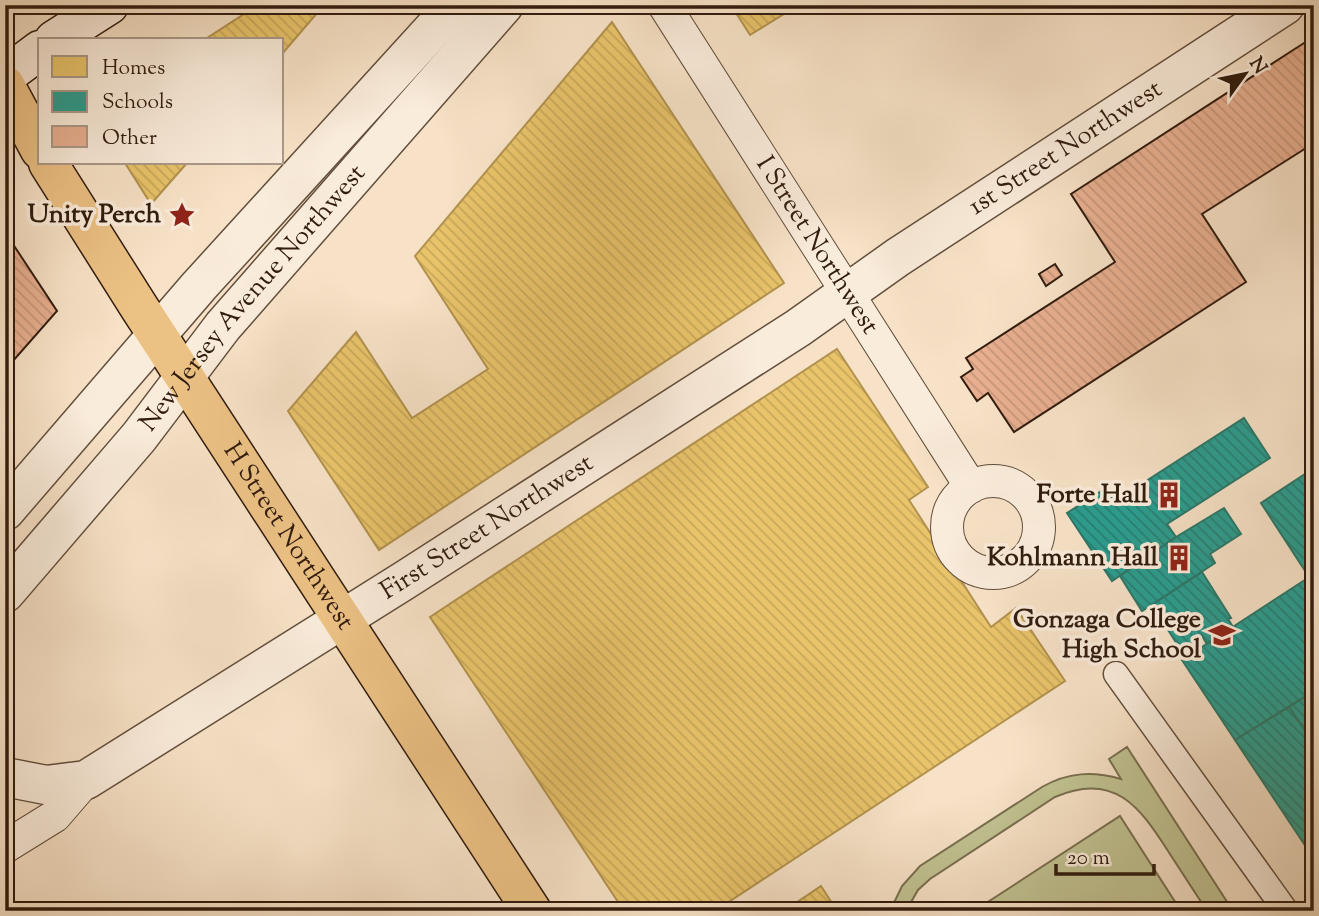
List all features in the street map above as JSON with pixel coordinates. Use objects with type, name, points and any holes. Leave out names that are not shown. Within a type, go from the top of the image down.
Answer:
[{"type":"main road","points":[[5,85],[38,146]]},
{"type":"main road","name":"H Street Northwest","points":[[49,164],[532,911]]},
{"type":"street","points":[[57,38],[108,5]]},
{"type":"street","name":"New Jersey Avenue Northwest","points":[[5,511],[157,335],[456,5]]},
{"type":"street","name":"New Jersey Avenue Northwest","points":[[5,593],[139,437],[223,326],[504,5]]},
{"type":"street","name":"I Street Northwest","points":[[664,5],[971,487]]},
{"type":"street","name":"1st Street Northwest","points":[[848,293],[898,257],[1285,5]]},
{"type":"street","points":[[5,76],[38,51]]},
{"type":"street","name":"First Street Northwest","points":[[5,777],[46,785],[86,780],[787,336],[848,293]]},
{"type":"street","points":[[1116,674],[1286,911]]},
{"type":"street","points":[[5,847],[55,816],[86,780]]},
{"type":"green space","points":[[1127,747],[1233,911],[1207,911],[1147,820],[1123,798],[1094,788],[1055,797],[930,879],[918,890],[906,911],[890,911],[902,886],[920,866],[1042,787],[1061,778],[1081,774],[1121,779],[1109,759]]},
{"type":"green space","points":[[1120,816],[1181,911],[974,911]]},
{"type":"building: Homes","points":[[258,5],[324,5],[284,52],[284,38],[207,38]]},
{"type":"building: Homes","points":[[731,5],[786,5],[781,9],[784,14],[750,35]]},
{"type":"building: Homes","points":[[612,22],[784,283],[379,550],[288,411],[356,332],[412,418],[488,369],[415,256]]},
{"type":"building: Homes","points":[[126,164],[186,164],[151,204]]},
{"type":"building: Homes","points":[[837,349],[928,487],[909,500],[991,627],[1016,608],[1065,681],[715,911],[624,911],[430,617]]},
{"type":"building: Homes","points":[[821,886],[837,911],[784,911]]},
{"type":"building: Schools","name":"Forte Hall","points":[[1244,418],[1270,458],[1167,524],[1176,537],[1112,581],[1067,513],[1106,488],[1115,501]]},
{"type":"building: Schools","points":[[1314,468],[1314,574],[1309,577],[1261,503]]},
{"type":"building: Schools","name":"Kohlmann Hall","points":[[1224,508],[1241,534],[1210,554],[1215,563],[1142,611],[1120,576]]},
{"type":"building: Schools","points":[[1202,572],[1231,618],[1228,619],[1233,627],[1207,644],[1202,636],[1181,650],[1152,605]]},
{"type":"building: Schools","points":[[1314,574],[1314,691],[1235,740],[1182,660]]},
{"type":"building: Schools","points":[[1314,691],[1314,744],[1289,707]]},
{"type":"building: Schools","points":[[1289,707],[1314,744],[1314,859],[1235,740]]},
{"type":"building: Other","points":[[1304,43],[1311,53],[1314,51],[1314,143],[1202,214],[1246,282],[1014,432],[988,393],[977,401],[961,377],[973,369],[966,358],[1115,262],[1071,194]]},
{"type":"building: Other","points":[[5,232],[57,311],[5,370]]},
{"type":"building: Other","points":[[1055,264],[1062,275],[1046,286],[1039,274]]},
{"type":"place","name":"Unity Perch","points":[[182,215]]},
{"type":"place","name":"Forte Hall","points":[[1169,495]]},
{"type":"place","name":"Kohlmann Hall","points":[[1179,558]]},
{"type":"place","name":"Gonzaga College High School","points":[[1222,635]]}]
